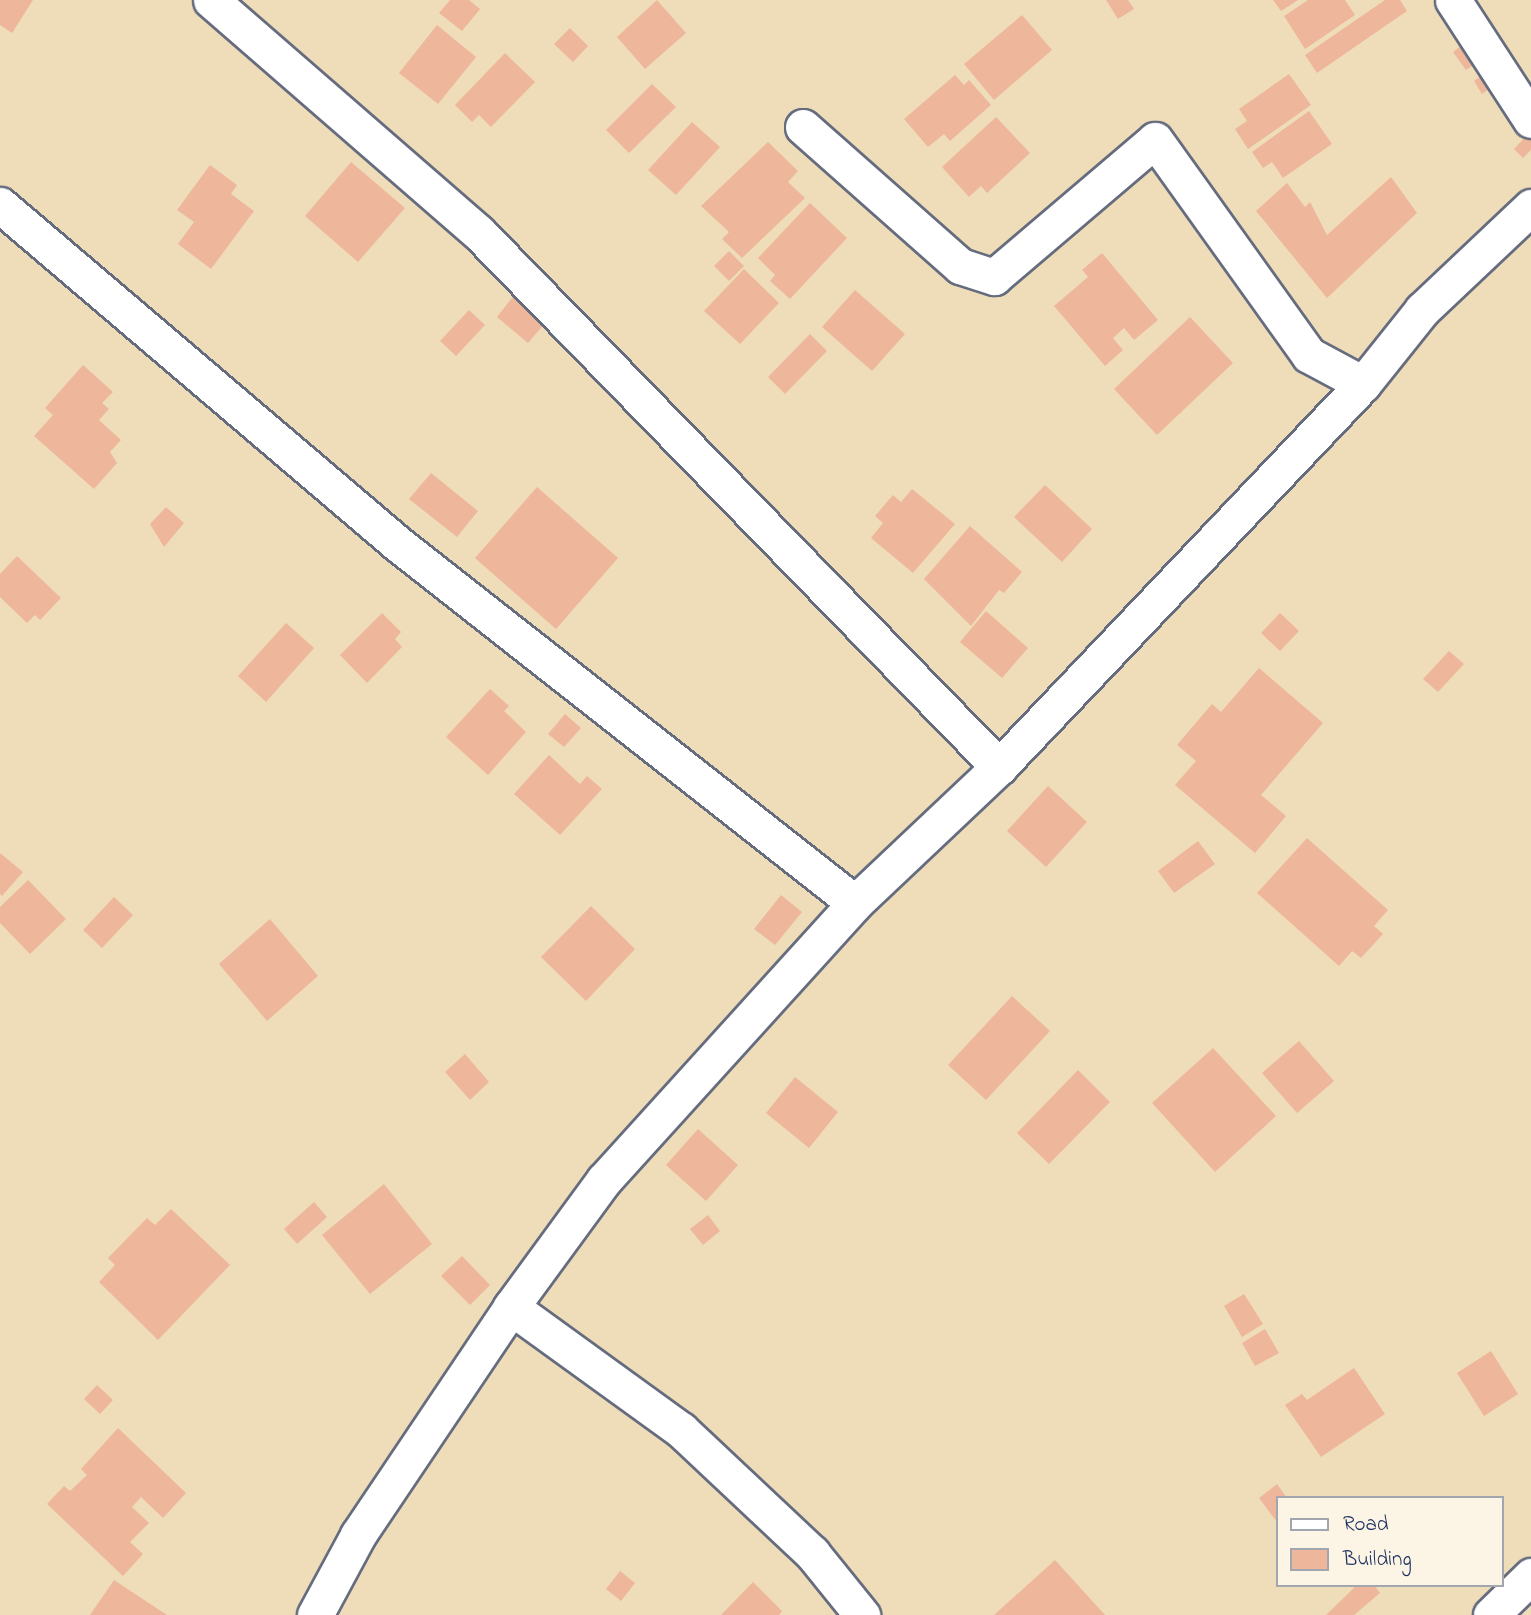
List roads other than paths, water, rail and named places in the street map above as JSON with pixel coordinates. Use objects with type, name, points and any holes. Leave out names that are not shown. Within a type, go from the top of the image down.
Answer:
[{"type":"street","points":[[211,0],[478,232],[999,767]]},
{"type":"street","points":[[1453,0],[1531,120]]},
{"type":"street","points":[[803,127],[960,266],[994,277],[1155,139],[1309,355],[1363,384]]},
{"type":"street","points":[[0,205],[398,544],[855,903]]},
{"type":"street","points":[[315,1615],[358,1535],[511,1307],[604,1180],[855,903],[999,767],[1363,384],[1422,310],[1531,207]]},
{"type":"street","points":[[511,1307],[681,1430],[812,1553],[862,1615]]},
{"type":"street","points":[[1490,1615],[1531,1576]]}]
